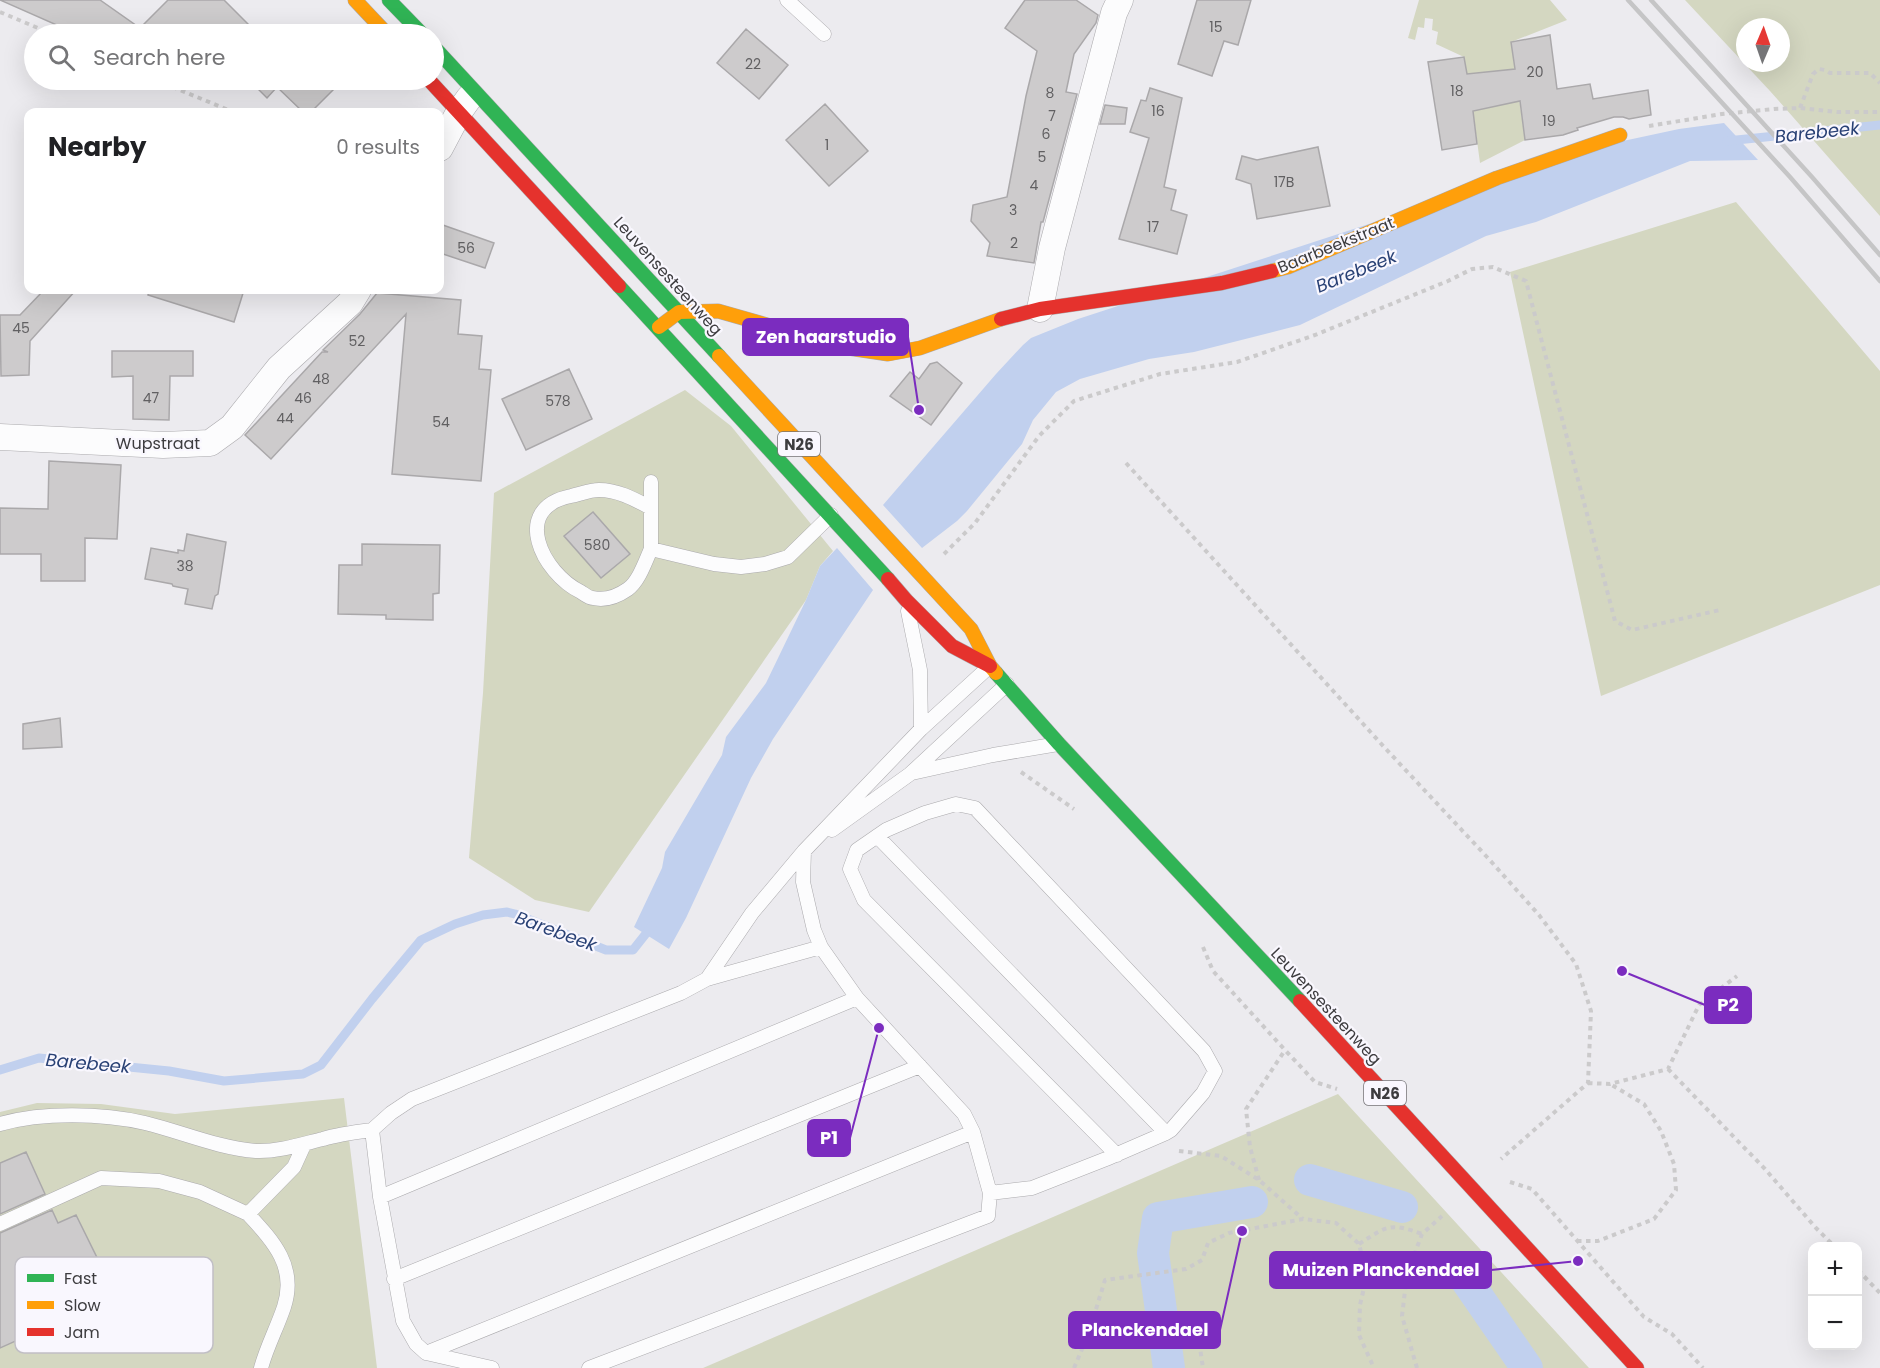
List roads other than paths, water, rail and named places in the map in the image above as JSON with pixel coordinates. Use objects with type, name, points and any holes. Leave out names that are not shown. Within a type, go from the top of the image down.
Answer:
[{"type":"main road","points":[[355,0],[378,24]]},
{"type":"main road","points":[[389,0],[412,24]]},
{"type":"main road","name":"Leuvensesteenweg","points":[[444,58],[971,629],[990,666],[1059,744],[1348,1053],[1637,1368]]},
{"type":"main road","name":"Leuvensesteenweg","points":[[438,90],[831,515],[906,600],[952,646],[990,666]]},
{"type":"main road","name":"Baarbeekstraat","points":[[679,312],[718,311],[848,348],[888,354],[920,348],[1003,318],[1040,309],[1222,283],[1287,267],[1497,178],[1620,135]]},
{"type":"main road","points":[[658,328],[679,312]]},
{"type":"street","points":[[1040,309],[1058,226],[1114,13],[1120,0]]},
{"type":"street","points":[[444,140],[459,112],[474,91]]},
{"type":"street","name":"Wupstraat","points":[[0,437],[162,445],[210,443],[232,427],[279,368],[350,303],[356,294]]},
{"type":"lane","points":[[787,0],[824,34]]},
{"type":"lane","points":[[651,482],[651,507],[651,549],[630,588],[612,598],[592,598],[572,588],[554,573],[540,549],[536,528],[543,510],[559,498],[598,490],[625,495],[651,507]]},
{"type":"lane","points":[[651,549],[714,564],[741,567],[765,564],[788,557],[831,515]]},
{"type":"lane","points":[[906,600],[920,670],[921,729]]},
{"type":"lane","points":[[707,979],[752,913],[804,851],[921,729],[990,666]]},
{"type":"lane","points":[[804,851],[910,774],[1007,684]]},
{"type":"lane","points":[[910,774],[1002,753],[1059,744]]},
{"type":"lane","points":[[990,1193],[1032,1188],[1117,1155],[1171,1130],[1203,1094],[1215,1071],[1204,1051],[975,808],[956,804],[925,813],[886,830],[857,850],[850,869],[864,900],[1117,1155]]},
{"type":"lane","points":[[877,836],[1166,1132]]},
{"type":"lane","points":[[589,1368],[988,1216],[990,1193],[973,1132],[964,1114],[857,998],[821,947],[814,930],[803,882],[804,851]]},
{"type":"lane","points":[[0,1124],[43,1116],[72,1116],[143,1123],[202,1140],[258,1151],[304,1145],[340,1134],[372,1130],[412,1099],[681,993],[707,979],[821,947]]},
{"type":"lane","points":[[380,1197],[857,998]]},
{"type":"lane","points":[[394,1279],[920,1066]]},
{"type":"lane","points":[[372,1130],[380,1197],[403,1321],[416,1344],[426,1353],[492,1368]]},
{"type":"lane","points":[[426,1353],[973,1132]]},
{"type":"lane","points":[[248,1214],[294,1167],[304,1145]]},
{"type":"lane","points":[[0,1224],[101,1178],[159,1181],[200,1192],[248,1214],[277,1247],[285,1263],[288,1286],[284,1307],[266,1349],[261,1368]]},
{"type":"water","points":[[1724,123],[1758,160],[1690,161],[1536,222],[1486,236],[1300,325],[1194,352],[1149,359],[1080,379],[1056,392],[1033,420],[1022,444],[967,511],[922,548],[883,505],[996,374],[1031,338],[1078,319],[1623,141],[1679,129]]},
{"type":"water","points":[[837,548],[873,590],[773,739],[751,778],[686,918],[669,949],[634,927],[662,868],[665,852],[722,755],[726,737],[766,683],[820,566]]},
{"type":"waterway","name":"Barebeek","points":[[1727,141],[1880,125]]},
{"type":"waterway","name":"Barebeek","points":[[0,1070],[39,1058],[169,1071],[224,1081],[303,1074],[321,1065],[421,940],[455,924],[483,915],[507,912],[606,950],[633,950],[652,926]]},
{"type":"waterway","points":[[1310,1180],[1402,1207]]},
{"type":"waterway","points":[[1169,1368],[1153,1253],[1158,1218],[1252,1202]]},
{"type":"waterway","points":[[1464,1277],[1527,1368]]},
{"type":"railway","points":[[1628,0],[1790,177],[1880,281]]},
{"type":"railway","points":[[1651,0],[1880,255]]},
{"type":"place","name":"Zen haarstudio","points":[[919,410]]},
{"type":"place","name":"P2","points":[[1622,971]]},
{"type":"place","name":"P1","points":[[879,1028]]},
{"type":"place","name":"Planckendael","points":[[1242,1231]]},
{"type":"place","name":"Muizen Planckendael","points":[[1578,1261]]}]
